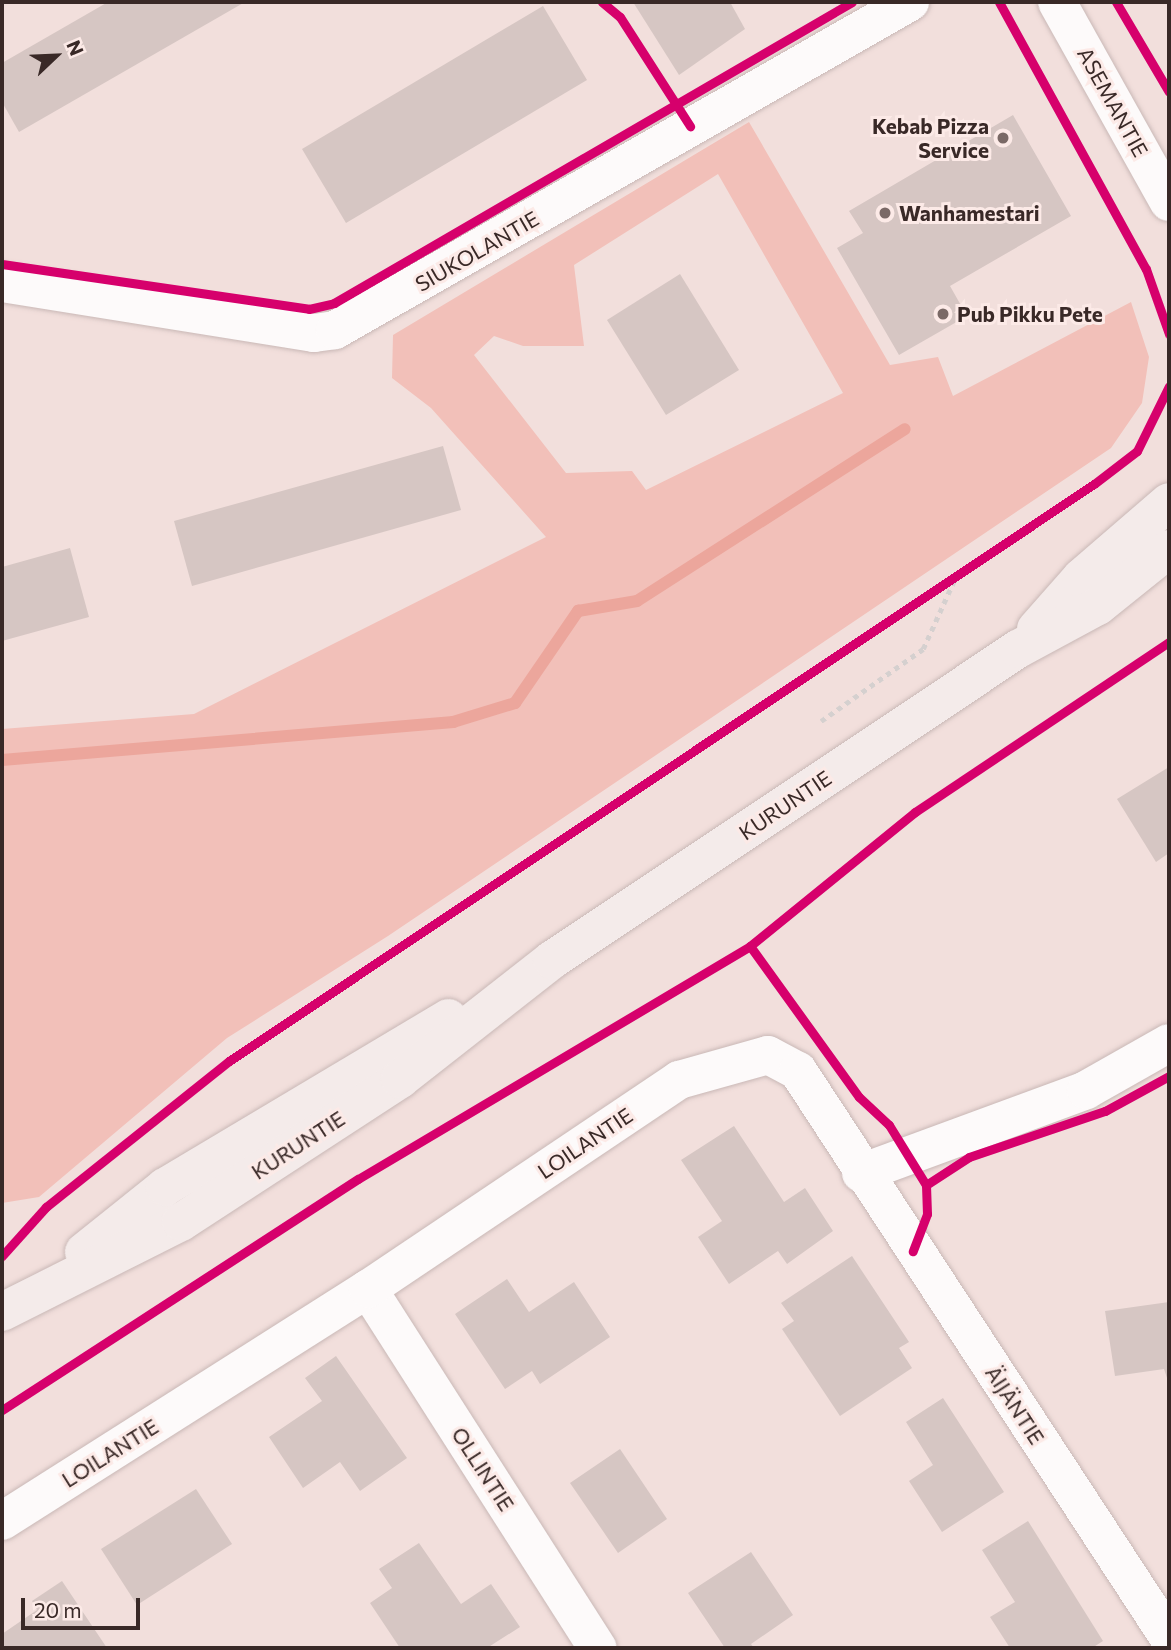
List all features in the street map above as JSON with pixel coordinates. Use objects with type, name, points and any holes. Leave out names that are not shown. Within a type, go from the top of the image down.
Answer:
[{"type":"main road","name":"KURUNTIE","points":[[1018,649],[1082,578],[1169,502]]},
{"type":"main road","name":"KURUNTIE","points":[[13,1306],[181,1222],[400,1079],[552,960],[1018,649],[1098,606],[1169,549]]},
{"type":"street","name":"SIUKOLANTIE","points":[[2,283],[314,333],[335,330],[910,2]]},
{"type":"street","name":"ASEMANTIE","points":[[1057,2],[1169,202]]},
{"type":"street","points":[[861,1173],[1086,1090],[1169,1043]]},
{"type":"street","name":"LOILANTIE","points":[[2,1521],[368,1289],[679,1080],[737,1060],[768,1055],[798,1071],[861,1173]]},
{"type":"street","name":"ÄIJÄNTIE","points":[[861,1173],[1169,1638]]},
{"type":"street","name":"OLLINTIE","points":[[368,1289],[598,1648]]},
{"type":"path","points":[[935,588],[970,565]]},
{"type":"path","points":[[821,721],[923,649],[958,572]]},
{"type":"shaded area","points":[[749,122],[890,365],[938,357],[953,396],[1131,302],[1149,357],[1142,403],[1111,448],[388,936],[227,1038],[39,1197],[2,1203],[2,729],[194,714],[546,537],[431,408],[392,378],[393,335]],"holes":[[[718,174],[843,393],[646,490],[632,471],[566,473],[474,355],[494,336],[523,346],[584,346],[574,265]]]},
{"type":"building","points":[[108,2],[245,2],[19,132],[2,102],[2,63]]},
{"type":"building","points":[[633,2],[730,2],[745,29],[679,75]]},
{"type":"building","points":[[543,6],[587,80],[346,223],[302,149]]},
{"type":"building","points":[[1013,115],[1071,216],[950,286],[967,316],[899,355],[837,248],[863,233],[849,211]]},
{"type":"building","points":[[680,274],[739,370],[666,415],[607,320]]},
{"type":"building","points":[[443,446],[461,510],[192,586],[174,521]]},
{"type":"building","points":[[70,548],[89,617],[2,641],[2,567]]},
{"type":"building","points":[[1169,767],[1169,853],[1156,862],[1117,799]]},
{"type":"building","points":[[734,1126],[784,1202],[805,1188],[833,1231],[787,1264],[778,1251],[729,1284],[698,1237],[722,1221],[681,1160]]},
{"type":"building","points":[[852,1256],[909,1342],[899,1348],[912,1368],[840,1416],[782,1329],[794,1321],[781,1303]]},
{"type":"building","points":[[507,1279],[529,1312],[574,1282],[610,1337],[540,1384],[532,1371],[505,1389],[455,1314]]},
{"type":"building","points":[[1169,1302],[1169,1384],[1164,1369],[1115,1376],[1105,1311]]},
{"type":"building","points":[[336,1356],[407,1458],[360,1491],[340,1462],[303,1488],[269,1437],[322,1401],[305,1378]]},
{"type":"building","points":[[943,1398],[1004,1492],[942,1532],[909,1481],[933,1465],[906,1422]]},
{"type":"building","points":[[620,1449],[667,1519],[618,1553],[570,1483]]},
{"type":"building","points":[[196,1489],[232,1544],[137,1605],[101,1549]]},
{"type":"building","points":[[1028,1521],[1103,1641],[1092,1648],[1010,1648],[990,1617],[1015,1602],[982,1550]]},
{"type":"building","points":[[419,1543],[461,1604],[491,1584],[520,1627],[487,1648],[400,1648],[370,1603],[392,1588],[379,1569]]},
{"type":"building","points":[[751,1552],[793,1615],[751,1644],[754,1648],[725,1648],[688,1593]]},
{"type":"building","points":[[62,1581],[107,1648],[2,1648],[2,1634],[37,1610],[32,1601]]},
{"type":"waterway","points":[[2,760],[453,722],[515,703],[578,611],[637,601],[905,429]]},
{"type":"cycle path","points":[[602,2],[620,17],[690,126]]},
{"type":"cycle path","points":[[2,264],[309,309],[334,303],[852,2]]},
{"type":"cycle path","points":[[999,2],[1146,269],[1169,334]]},
{"type":"cycle path","points":[[1116,2],[1169,92]]},
{"type":"cycle path","points":[[2,1256],[46,1207],[229,1061],[1094,484],[1137,451],[1169,386]]},
{"type":"cycle path","points":[[2,1410],[358,1179],[750,946],[915,812],[1169,642]]},
{"type":"cycle path","points":[[750,946],[859,1097],[889,1125],[926,1185],[927,1214],[913,1251]]},
{"type":"cycle path","points":[[926,1185],[969,1157],[1105,1111],[1169,1076]]},
{"type":"place","name":"Kebab Pizza Service","points":[[1003,138]]},
{"type":"place","name":"Wanhamestari","points":[[885,213]]},
{"type":"place","name":"Pub Pikku Pete","points":[[943,314]]}]
